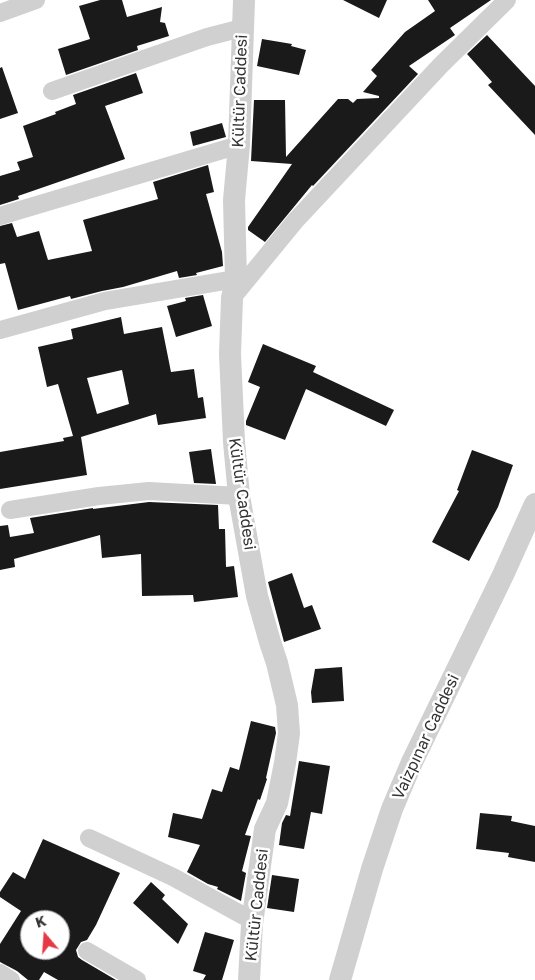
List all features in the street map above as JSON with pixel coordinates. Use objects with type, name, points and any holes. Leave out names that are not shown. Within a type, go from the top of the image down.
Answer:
[{"type":"street","points":[[0,13],[36,0]]},
{"type":"street","name":"Kültür Caddesi","points":[[244,0],[239,145],[234,200],[234,288],[230,354],[234,442],[239,496],[257,596],[277,663],[287,705],[289,733],[277,803],[265,829],[253,921],[249,980]]},
{"type":"street","points":[[0,330],[106,301],[234,288],[441,65],[507,0]]},
{"type":"street","points":[[52,91],[207,37],[242,28]]},
{"type":"street","points":[[0,216],[239,145]]},
{"type":"street","points":[[10,510],[99,496],[149,491],[239,496]]},
{"type":"street","name":"Vaizpınar Caddesi","points":[[340,980],[372,869],[395,802],[412,762],[504,575],[535,504]]},
{"type":"street","points":[[89,838],[173,877],[253,921]]},
{"type":"street","points":[[87,951],[137,980]]},
{"type":"street","points":[[0,973],[11,980]]},
{"type":"building","points":[[100,0],[122,0],[127,17],[162,7],[160,22],[165,23],[169,36],[137,46],[138,50],[66,75],[58,49],[90,39],[79,6]]},
{"type":"building","points":[[343,0],[387,0],[379,18]]},
{"type":"building","points":[[428,0],[491,0],[450,28],[455,35],[409,66],[418,74],[312,185],[265,242],[248,230],[248,227],[292,164],[251,161],[254,100],[285,100],[286,157],[338,99],[348,99],[353,103],[357,99],[379,98],[379,96],[363,92],[377,76],[371,70],[405,32],[435,11]]},
{"type":"building","points":[[487,35],[535,86],[535,135],[488,85],[492,82],[467,54]]},
{"type":"building","points":[[262,39],[292,44],[291,46],[306,50],[299,75],[257,66]]},
{"type":"building","points":[[2,67],[18,113],[0,119],[0,68]]},
{"type":"building","points":[[136,73],[143,93],[105,106],[125,159],[18,196],[19,199],[0,205],[0,176],[20,170],[17,162],[33,157],[23,126],[56,114],[55,112],[76,104],[73,95]]},
{"type":"building","points":[[222,123],[226,137],[193,146],[190,132]]},
{"type":"building","points":[[208,165],[214,192],[206,194],[222,252],[223,266],[196,273],[197,275],[179,278],[177,271],[123,287],[71,299],[70,296],[18,310],[5,263],[0,264],[0,226],[12,223],[17,237],[39,231],[48,260],[92,251],[83,220],[158,199],[153,182]]},
{"type":"building","points":[[203,295],[212,326],[176,337],[167,306],[186,301],[185,298]]},
{"type":"building","points":[[121,317],[124,334],[162,327],[171,372],[194,369],[198,398],[203,397],[206,418],[158,425],[156,414],[81,437],[87,475],[0,489],[0,452],[64,441],[63,438],[73,436],[58,384],[47,387],[38,347],[73,339],[71,329]],"holes":[[[122,370],[129,404],[97,414],[87,378]]]},
{"type":"building","points":[[263,344],[316,366],[313,372],[394,410],[386,426],[306,389],[285,440],[246,425],[260,387],[248,382]]},
{"type":"building","points":[[211,449],[216,484],[194,483],[189,452]]},
{"type":"building","points":[[472,450],[513,465],[498,507],[469,561],[432,542],[459,491],[457,490]]},
{"type":"building","points":[[149,502],[218,505],[219,529],[225,529],[226,567],[234,566],[238,597],[194,602],[193,595],[142,596],[141,554],[102,558],[100,535],[14,559],[15,567],[0,570],[0,526],[8,525],[10,537],[34,533],[30,518],[93,508]]},
{"type":"building","points":[[292,573],[304,608],[312,605],[321,629],[284,642],[268,582]]},
{"type":"building","points":[[342,667],[344,701],[312,703],[311,692],[315,669]]},
{"type":"building","points":[[251,721],[275,727],[276,733],[267,779],[245,835],[251,836],[242,871],[246,873],[241,901],[187,872],[200,845],[168,837],[173,813],[202,819],[212,789],[222,792],[230,767],[239,770]]},
{"type":"building","points":[[299,761],[330,766],[322,814],[311,812],[304,849],[279,845],[282,823],[286,815],[290,816]]},
{"type":"building","points":[[480,813],[512,816],[511,821],[535,826],[535,862],[508,857],[509,853],[476,849]]},
{"type":"building","points":[[43,839],[120,873],[96,925],[87,940],[81,942],[76,950],[78,957],[82,960],[116,980],[58,980],[44,972],[39,980],[28,980],[17,971],[0,962],[0,944],[20,913],[20,960],[70,960],[70,910],[20,910],[0,897],[0,892],[13,872],[25,879]]},
{"type":"building","points":[[272,875],[299,879],[294,912],[267,908]]},
{"type":"building","points":[[151,882],[165,895],[162,899],[188,924],[178,944],[133,903]]},
{"type":"building","points":[[205,932],[234,940],[222,980],[203,980],[206,975],[193,971]]}]
